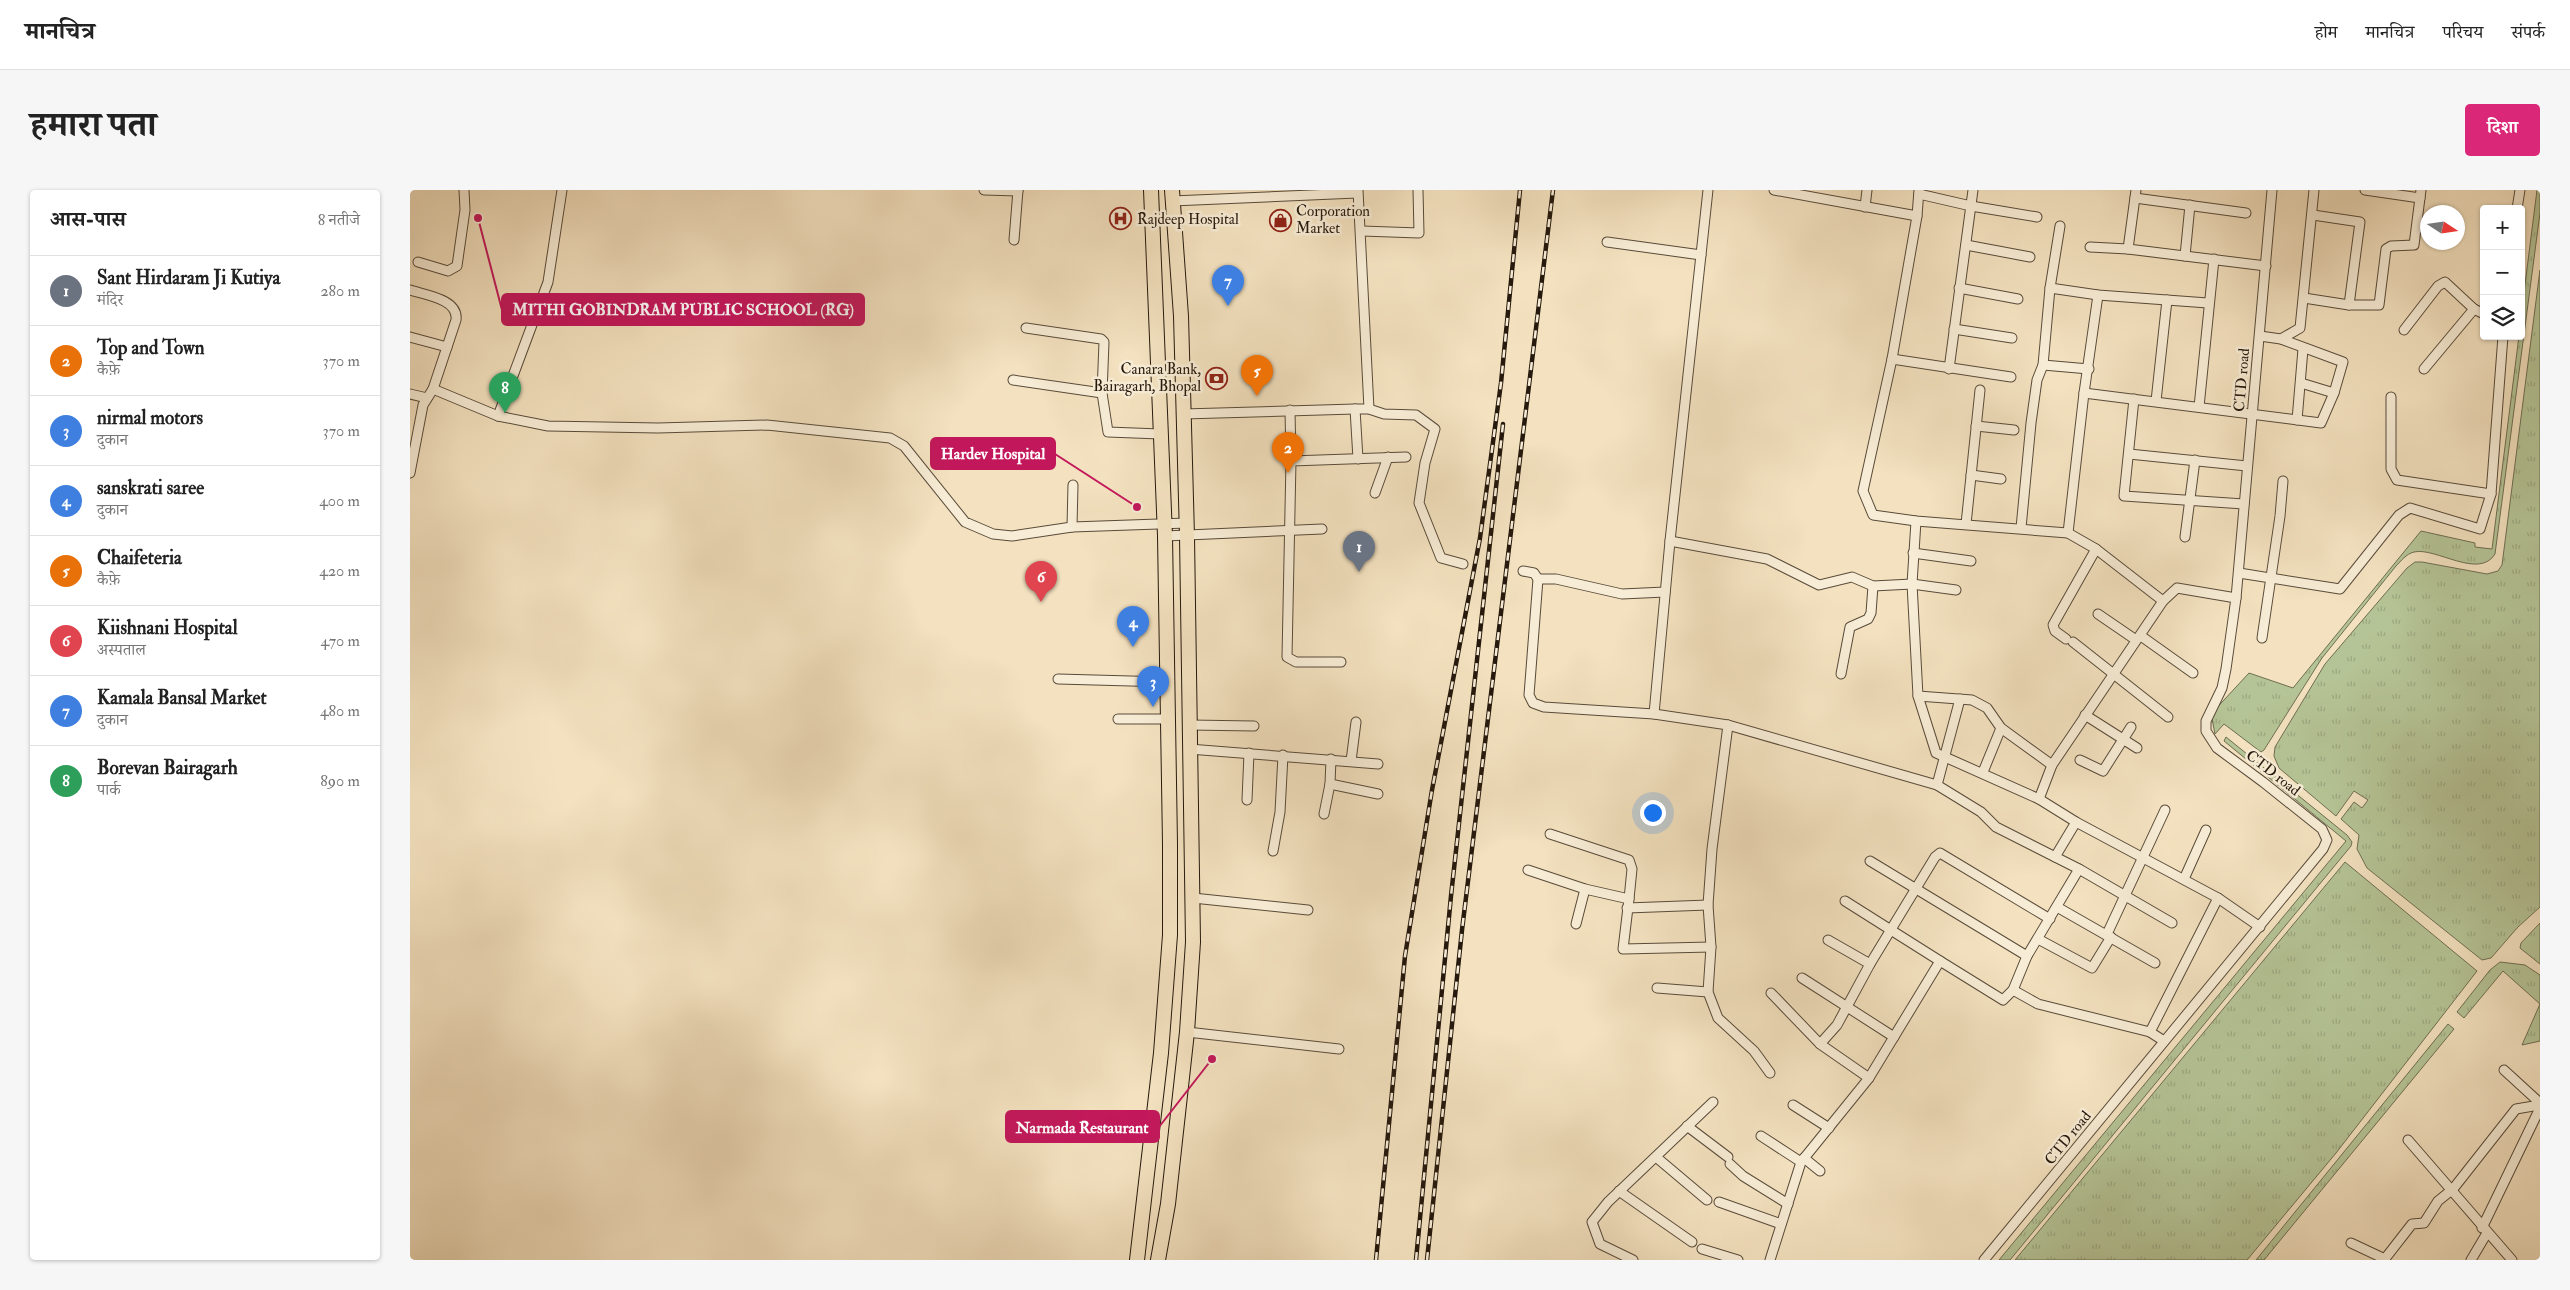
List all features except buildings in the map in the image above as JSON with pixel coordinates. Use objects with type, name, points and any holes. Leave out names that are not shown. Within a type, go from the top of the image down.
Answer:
[{"type":"main road","points":[[1137,1260],[1162,1054],[1170,935],[1165,530],[1151,190]]},
{"type":"main road","points":[[1158,1260],[1168,1204],[1187,1032],[1194,942],[1189,750],[1187,529],[1181,316],[1172,196]]},
{"type":"street","points":[[418,262],[448,271],[456,266],[465,210],[464,190]]},
{"type":"street","points":[[498,416],[548,282],[562,190]]},
{"type":"street","points":[[984,190],[1018,191],[1014,240]]},
{"type":"street","points":[[1362,231],[1419,233],[1418,190]]},
{"type":"street","points":[[1654,714],[1670,541],[1708,190]]},
{"type":"street","points":[[1774,190],[1815,194],[1865,207],[1917,216]]},
{"type":"street","points":[[1865,207],[1868,190]]},
{"type":"street","points":[[1949,369],[1973,190]]},
{"type":"street","name":"CTD road","points":[[1984,1260],[2077,1150],[2164,1040],[2324,849],[2327,840],[2322,829],[2217,748],[2206,730],[2206,721],[2222,688],[2236,598],[2272,190]]},
{"type":"street","points":[[2281,338],[2300,328],[2314,190]]},
{"type":"street","points":[[2304,298],[2350,305],[2379,305],[2386,250],[2391,246],[2414,245],[2421,194],[2365,190]]},
{"type":"street","points":[[2518,205],[2520,190]]},
{"type":"street","points":[[1172,196],[1358,192],[1362,231],[1369,409]]},
{"type":"street","points":[[2037,217],[1971,206],[1919,192],[1917,216],[1892,359],[1863,491],[1873,515],[1916,521],[2068,533],[2096,549],[2163,601]]},
{"type":"street","points":[[2128,249],[2135,194],[2190,205],[2246,213]]},
{"type":"street","points":[[2186,256],[2190,205]]},
{"type":"street","points":[[2312,215],[2360,222],[2350,305]]},
{"type":"street","points":[[2021,528],[2031,423],[2037,380],[2043,365],[2050,288],[2060,226]]},
{"type":"street","points":[[1607,242],[1701,255]]},
{"type":"street","points":[[1966,245],[2030,257]]},
{"type":"street","points":[[2090,247],[2128,249],[2266,266]]},
{"type":"street","points":[[2198,407],[2214,259]]},
{"type":"street","points":[[2404,330],[2438,286],[2445,282],[2474,309],[2480,312]]},
{"type":"street","points":[[1959,288],[2018,299]]},
{"type":"street","points":[[2050,288],[2098,295],[2208,303]]},
{"type":"street","points":[[410,290],[453,306],[457,316],[432,389],[423,405],[410,473]]},
{"type":"street","points":[[2068,533],[2084,393],[2089,369],[2098,295]]},
{"type":"street","points":[[2156,401],[2167,300]]},
{"type":"street","points":[[2424,369],[2474,309]]},
{"type":"street","points":[[1026,328],[1101,339],[1104,342],[1102,393],[1108,432],[1160,434]]},
{"type":"street","points":[[1954,329],[2012,338]]},
{"type":"street","points":[[2084,393],[2321,423],[2334,393],[2342,362],[2303,349],[2281,338],[2260,336]]},
{"type":"street","points":[[410,337],[447,347]]},
{"type":"street","points":[[2239,573],[2271,576],[2340,589],[2399,515],[2410,508],[2480,529],[2491,494],[2503,340]]},
{"type":"street","points":[[2297,420],[2302,383],[2303,349]]},
{"type":"street","points":[[1892,359],[2011,377]]},
{"type":"street","points":[[2043,365],[2089,369]]},
{"type":"street","points":[[1013,380],[1102,393]]},
{"type":"street","points":[[2302,383],[2334,393]]},
{"type":"street","points":[[432,389],[498,416],[548,426],[658,428],[767,425],[890,438],[904,446],[965,522],[993,534],[1012,536],[1072,527],[1165,530],[1322,528]]},
{"type":"street","points":[[1966,524],[1980,390]]},
{"type":"street","points":[[410,394],[427,398]]},
{"type":"street","points":[[2391,397],[2390,469],[2397,480],[2491,494]]},
{"type":"street","points":[[2134,399],[2124,496],[2244,504]]},
{"type":"street","points":[[1355,409],[1358,459]]},
{"type":"street","points":[[1183,414],[1369,409],[1384,414],[1416,415],[1435,429],[1425,463],[1419,503],[1441,558],[1462,564]]},
{"type":"street","points":[[1290,410],[1291,461],[1287,657],[1296,662],[1341,662]]},
{"type":"street","points":[[1976,426],[2014,430]]},
{"type":"street","points":[[2129,454],[2247,466]]},
{"type":"street","points":[[1291,461],[1406,456]]},
{"type":"street","points":[[1375,493],[1388,457]]},
{"type":"street","points":[[2185,537],[2195,460]]},
{"type":"street","points":[[1971,475],[2001,479]]},
{"type":"street","points":[[2262,638],[2280,516],[2282,481]]},
{"type":"street","points":[[1072,527],[1073,486]]},
{"type":"street","points":[[1916,521],[1912,584],[1918,696],[1934,750],[1943,758],[1983,772],[2040,799],[2076,822],[2218,898],[2260,927]]},
{"type":"street","points":[[1670,541],[1767,559],[1819,585],[1852,577],[1873,586],[1912,584],[1956,590]]},
{"type":"street","points":[[2096,549],[2053,625],[2055,631],[2168,717]]},
{"type":"street","points":[[1914,553],[1971,560]]},
{"type":"street","points":[[1523,571],[1534,573],[1538,579],[1529,694],[1532,703],[1544,707],[1654,714],[1728,725],[1938,784],[1981,812],[1996,827],[2079,869],[2172,923]]},
{"type":"street","points":[[1538,579],[1556,579],[1622,594],[1665,592]]},
{"type":"street","points":[[1841,674],[1850,627],[1868,619],[1871,613],[1873,586]]},
{"type":"street","points":[[2040,799],[2052,765],[2163,601],[2177,588],[2236,598]]},
{"type":"street","points":[[2098,614],[2193,673]]},
{"type":"street","points":[[1058,679],[1167,682]]},
{"type":"street","points":[[1918,696],[1972,700],[1987,708],[2001,728],[2052,765]]},
{"type":"street","points":[[1938,784],[1943,758],[1960,699]]},
{"type":"street","points":[[2085,715],[2137,748]]},
{"type":"street","points":[[1118,719],[1167,719]]},
{"type":"street","points":[[1351,761],[1356,722]]},
{"type":"street","points":[[1190,725],[1254,726]]},
{"type":"street","points":[[1728,725],[1712,849],[1708,905],[1710,948],[1708,992],[1718,1018],[1754,1051],[1770,1073]]},
{"type":"street","points":[[2080,760],[2103,771],[2131,727]]},
{"type":"street","points":[[1983,772],[2001,728]]},
{"type":"street","points":[[1189,750],[1283,755],[1378,764]]},
{"type":"street","points":[[1247,800],[1249,753]]},
{"type":"street","points":[[1273,851],[1280,812],[1283,755]]},
{"type":"street","points":[[1324,814],[1330,784],[1331,759]]},
{"type":"street","points":[[1330,784],[1378,794]]},
{"type":"street","points":[[2038,939],[2089,968],[2094,965],[2109,936],[2124,895],[2144,859],[2165,810]]},
{"type":"street","points":[[2056,857],[2076,822]]},
{"type":"street","points":[[2184,879],[2206,830]]},
{"type":"street","points":[[1550,834],[1629,860],[1632,869],[1623,948],[1710,948]]},
{"type":"street","points":[[1820,1044],[1837,1025],[1870,964],[1935,857],[1940,853],[2050,919]]},
{"type":"street","points":[[1870,861],[2027,956]]},
{"type":"street","points":[[1845,901],[2003,1000],[2012,990],[2027,956],[2079,869]]},
{"type":"street","points":[[1528,870],[1628,903],[1708,905]]},
{"type":"street","points":[[1576,924],[1585,889]]},
{"type":"street","points":[[1193,898],[1308,910]]},
{"type":"street","points":[[2150,1032],[2218,898]]},
{"type":"street","points":[[2057,907],[2155,963]]},
{"type":"street","points":[[1828,940],[1870,964]]},
{"type":"street","points":[[1770,1260],[1803,1160],[1869,1078],[1940,961]]},
{"type":"street","points":[[1802,978],[1894,1036]]},
{"type":"street","points":[[1657,988],[1708,992]]},
{"type":"street","points":[[2012,990],[2038,1004],[2150,1032],[2164,1040]]},
{"type":"street","points":[[1770,993],[1820,1044],[1869,1078]]},
{"type":"street","points":[[1187,1032],[1339,1050]]},
{"type":"street","points":[[2504,1070],[2540,1105]]},
{"type":"street","points":[[1633,1260],[1600,1244],[1592,1222],[1619,1192],[1713,1102]]},
{"type":"street","points":[[2351,1242],[2385,1260],[2412,1224],[2424,1224],[2438,1201],[2453,1189],[2516,1109],[2540,1105]]},
{"type":"street","points":[[2471,1260],[2540,1105]]},
{"type":"street","points":[[1793,1106],[1829,1128]]},
{"type":"street","points":[[1687,1126],[1729,1161],[1743,1176],[1788,1204]]},
{"type":"street","points":[[1760,1136],[1820,1171]]},
{"type":"street","points":[[2408,1140],[2453,1189],[2484,1230],[2512,1260]]},
{"type":"street","points":[[1656,1156],[1707,1200]]},
{"type":"street","points":[[1619,1192],[1692,1242]]},
{"type":"street","points":[[1719,1202],[1781,1224]]},
{"type":"street","points":[[1702,1249],[1738,1260]]},
{"type":"green space","points":[[2537,190],[2540,190],[2540,213],[2525,327],[2525,284]]},
{"type":"green space","points":[[2540,270],[2540,907],[2518,927],[2491,958],[2482,960],[2367,868],[2357,849],[2359,835],[2341,819],[2354,802],[2362,808],[2368,800],[2354,791],[2336,816],[2279,768],[2274,756],[2275,747],[2325,664],[2407,568],[2415,562],[2422,562],[2487,574],[2498,571],[2502,565]]},
{"type":"green space","points":[[2518,340],[2523,340],[2495,554],[2488,561],[2479,564],[2457,561],[2423,552],[2409,554],[2396,566],[2322,658],[2264,750],[2261,752],[2224,724],[2215,734],[2211,714],[2249,673],[2293,688],[2421,531],[2475,543],[2475,547],[2492,549]]},
{"type":"green space","points":[[2226,737],[2347,835],[2352,842],[2351,846],[2010,1260],[1999,1260],[2346,841],[2224,741]]},
{"type":"green space","points":[[2345,862],[2477,971],[2336,1153],[2247,1260],[2015,1260]]},
{"type":"green space","points":[[2540,923],[2540,964],[2520,948],[2521,943]]},
{"type":"green space","points":[[2500,962],[2525,965],[2540,975],[2540,1004],[2503,971],[2464,1018],[2457,1012],[2490,970]]},
{"type":"green space","points":[[2540,1004],[2540,1041],[2522,1045]]},
{"type":"green space","points":[[2448,1024],[2454,1029],[2264,1260],[2256,1260]]},
{"type":"railway","points":[[1376,1260],[1405,956],[1432,790],[1480,538],[1501,383],[1520,190]]},
{"type":"railway","points":[[1427,1260],[1462,930],[1553,190]]},
{"type":"railway","points":[[1416,1260],[1451,896],[1503,424]]},
{"type":"place","name":"MITHI GOBINDRAM PUBLIC SCHOOL (RG)","points":[[478,218]]},
{"type":"place","name":"Rajdeep Hospital","points":[[1121,219]]},
{"type":"place","name":"Corporation Market","points":[[1280,220]]},
{"type":"place","name":"Kamala Bansal Market","points":[[1228,306]]},
{"type":"place","name":"Canara Bank, Bairagarh, Bhopal","points":[[1217,378]]},
{"type":"place","name":"Chaifeteria","points":[[1257,396]]},
{"type":"place","name":"Borevan Bairagarh","points":[[505,413]]},
{"type":"place","name":"Top and Town","points":[[1288,473]]},
{"type":"place","name":"Hardev Hospital","points":[[1137,507]]},
{"type":"place","name":"Sant Hirdaram Ji Kutiya","points":[[1359,572]]},
{"type":"place","name":"Kiishnani Hospital","points":[[1041,602]]},
{"type":"place","name":"sanskrati saree","points":[[1133,647]]},
{"type":"place","name":"nirmal motors","points":[[1153,707]]},
{"type":"place","name":"Narmada Restaurant","points":[[1212,1059]]}]
